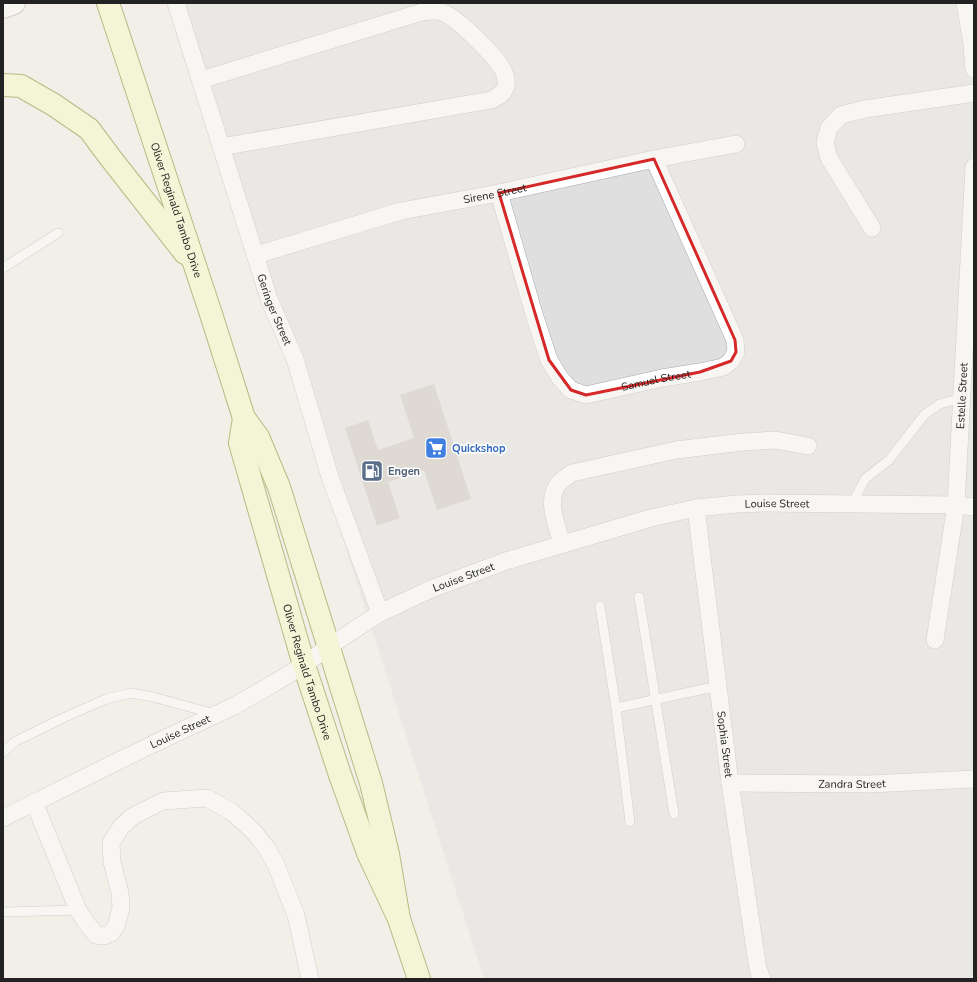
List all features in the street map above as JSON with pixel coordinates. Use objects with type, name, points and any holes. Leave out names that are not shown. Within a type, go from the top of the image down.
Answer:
[{"type":"main road","name":"Oliver Reginald Tambo Drive","points":[[108,3],[244,418],[258,437],[279,487],[371,783],[388,854],[399,919]]},
{"type":"main road","points":[[3,85],[21,86],[54,105],[90,129],[108,156],[195,265]]},
{"type":"main road","name":"Oliver Reginald Tambo Drive","points":[[244,418],[240,443],[304,665],[340,775],[368,852],[399,919],[419,979]]},
{"type":"street","points":[[3,7],[14,3]]},
{"type":"street","name":"Geringer Street","points":[[176,3],[269,299],[295,359],[330,477],[380,613]]},
{"type":"street","points":[[965,3],[972,44],[974,70]]},
{"type":"street","points":[[201,80],[422,12],[434,11],[442,12],[461,23],[495,59],[502,69],[505,77],[506,85],[504,90],[500,95],[491,100],[221,147]]},
{"type":"street","points":[[872,228],[829,158],[825,142],[829,128],[841,116],[865,108],[974,92]]},
{"type":"street","name":"Sirene Street","points":[[256,255],[401,211],[499,193],[654,159],[736,144]]},
{"type":"street","name":"Samuel Street","points":[[499,193],[549,360],[560,378],[571,390],[586,394],[723,367],[731,362],[736,352],[735,340],[654,159]]},
{"type":"street","name":"Estelle Street","points":[[935,640],[956,505],[974,167]]},
{"type":"street","points":[[562,544],[552,498],[555,489],[560,482],[572,473],[683,449],[743,442],[775,440],[808,446]]},
{"type":"street","name":"Louise Street","points":[[3,818],[217,714],[271,685],[304,665],[328,647],[380,613],[431,589],[506,561],[651,518],[696,508],[744,504],[956,505],[974,507]]},
{"type":"street","name":"Sophia Street","points":[[696,508],[730,783],[758,969],[762,979]]},
{"type":"street","name":"Zandra Street","points":[[730,783],[869,784],[974,779]]},
{"type":"street","points":[[34,802],[78,910],[96,935],[104,936],[111,933],[116,926],[121,908],[120,893],[112,862],[111,843],[121,827],[133,816],[163,801],[208,798],[232,812],[253,831],[266,847],[276,865],[296,915],[310,979]]},
{"type":"lane","points":[[3,268],[58,233]]},
{"type":"lane","points":[[852,504],[865,479],[889,460],[925,414],[940,404],[961,398]]},
{"type":"lane","points":[[639,597],[674,814]]},
{"type":"lane","points":[[600,606],[616,708],[630,822]]},
{"type":"lane","points":[[616,708],[718,686]]},
{"type":"lane","points":[[3,752],[16,741],[63,718],[106,699],[131,693],[153,697],[217,714]]},
{"type":"lane","points":[[3,912],[78,910]]},
{"type":"highlighted area","points":[[654,159],[735,340],[736,352],[731,361],[700,372],[586,395],[571,390],[549,360],[499,193]]},
{"type":"shaded area","points":[[171,3],[974,3],[974,979],[484,979]]},
{"type":"building","points":[[434,384],[471,499],[437,510],[424,470],[388,482],[400,518],[377,526],[345,428],[368,420],[378,450],[414,438],[400,395]]},
{"type":"place","name":"Quickshop","points":[[436,448]]},
{"type":"place","name":"Engen","points":[[372,471]]}]
